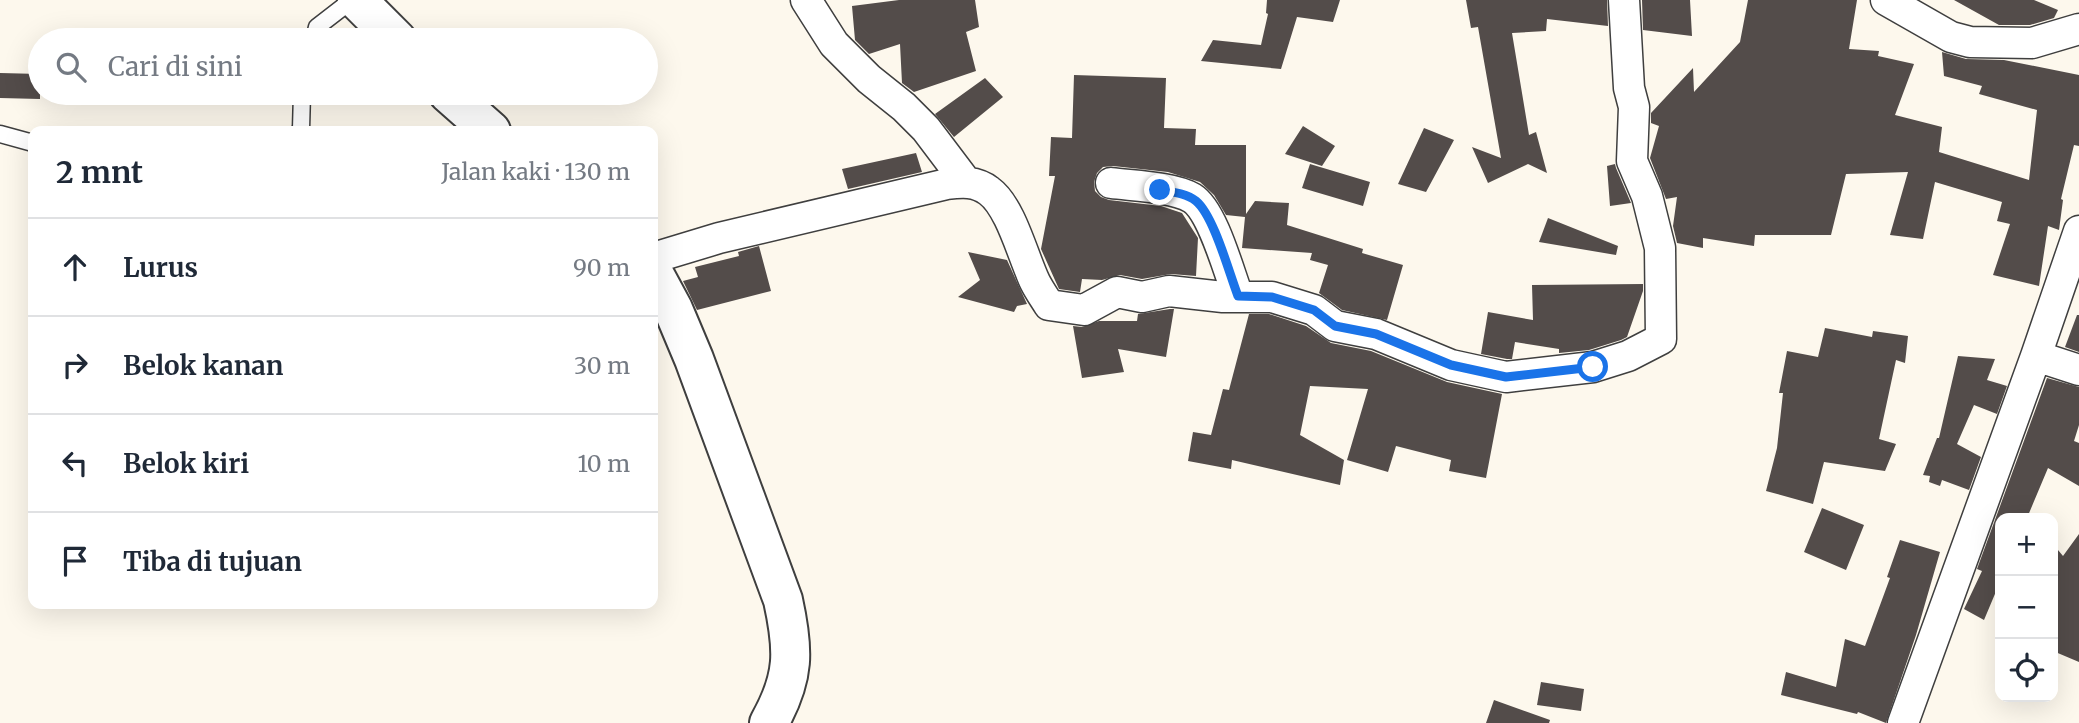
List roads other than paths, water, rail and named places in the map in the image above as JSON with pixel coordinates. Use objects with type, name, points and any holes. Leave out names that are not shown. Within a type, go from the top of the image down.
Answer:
[{"type":"street","points":[[355,0],[384,28]]},
{"type":"street","points":[[806,0],[834,44],[926,129],[966,182]]},
{"type":"street","points":[[658,256],[719,238],[947,184],[966,182],[991,192],[999,203],[1012,224],[1035,281],[1049,305],[1084,310],[1117,292],[1142,297],[1169,291],[1272,297],[1314,310],[1335,326],[1376,334],[1451,365],[1506,377],[1593,367],[1628,356],[1661,339],[1660,248],[1647,196],[1632,161],[1633,107],[1629,88],[1624,0]]},
{"type":"street","points":[[1886,0],[1951,37],[1970,42],[2032,43],[2079,29]]},
{"type":"street","points":[[462,105],[485,126]]},
{"type":"street","points":[[1111,183],[1180,194],[1199,203],[1217,238],[1238,296]]},
{"type":"street","points":[[1903,723],[2079,231]]},
{"type":"street","points":[[658,281],[695,359],[783,600],[789,629],[790,676],[772,718]]},
{"type":"street","points":[[2039,348],[2079,370]]},
{"type":"lane","points":[[317,28],[355,0]]},
{"type":"lane","points":[[301,126],[302,105]]},
{"type":"lane","points":[[0,134],[28,142]]}]
